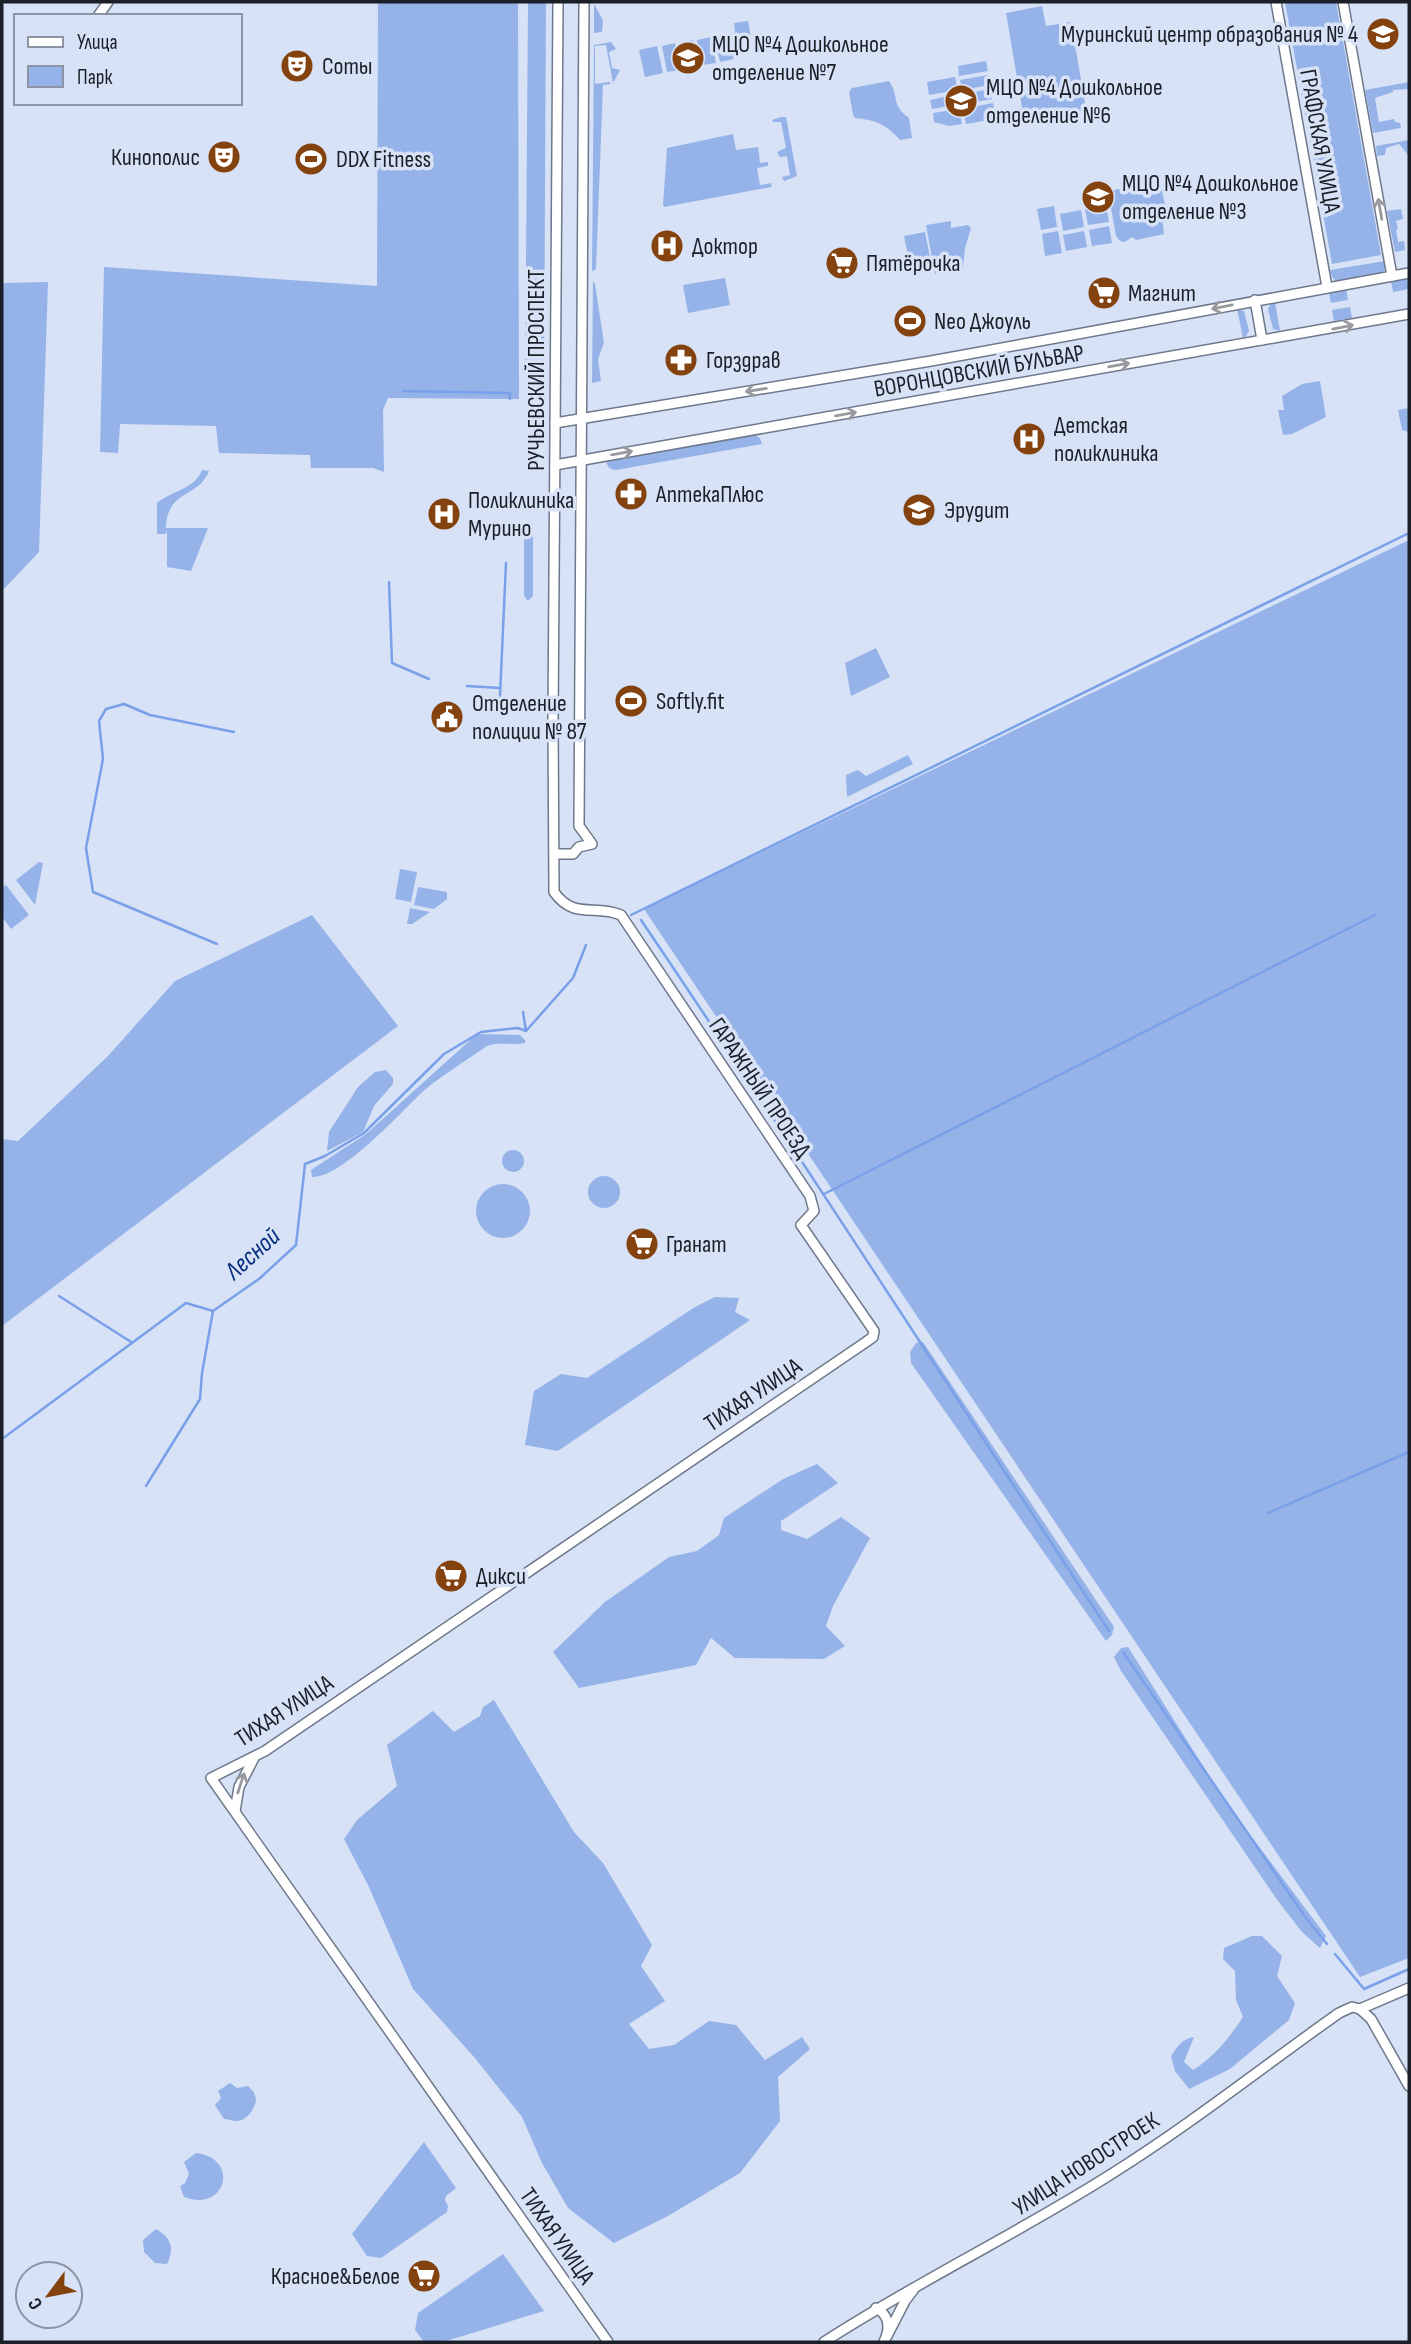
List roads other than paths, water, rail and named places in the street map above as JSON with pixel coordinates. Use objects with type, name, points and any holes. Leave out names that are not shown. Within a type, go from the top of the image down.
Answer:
[{"type":"street","name":"РУЧЬЕВСКИЙ ПРОСПЕКТ","points":[[558,2],[553,723],[554,892],[563,904]]},
{"type":"street","points":[[555,854],[573,854],[579,847],[592,844],[579,826],[584,2]]},
{"type":"street","name":"ГРАФСКАЯ УЛИЦА","points":[[1276,2],[1327,288]]},
{"type":"street","name":"ГРАФСКАЯ УЛИЦА","points":[[1343,2],[1392,276]]},
{"type":"street","name":"ВОРОНЦОВСКИЙ БУЛЬВАР","points":[[555,423],[944,359],[1409,273]]},
{"type":"street","points":[[1255,300],[1262,340]]},
{"type":"street","name":"ВОРОНЦОВСКИЙ БУЛЬВАР","points":[[555,465],[1409,314]]},
{"type":"street","name":"ГАРАЖНЫЙ ПРОЕЗД","points":[[563,904],[575,909],[604,910],[621,915],[810,1196],[814,1211],[801,1225],[874,1331]]},
{"type":"street","name":"ТИХАЯ УЛИЦА","points":[[608,2342],[211,1778],[223,1770],[254,1758],[866,1342],[873,1337],[874,1331]]},
{"type":"street","points":[[235,1811],[239,1787],[254,1758]]},
{"type":"street","name":"УЛИЦА НОВОСТРОЕК","points":[[824,2342],[876,2308],[1009,2236],[1115,2172],[1339,2012],[1352,2007],[1360,2009],[1409,1988]]},
{"type":"street","points":[[1360,2009],[1371,2019],[1409,2086]]},
{"type":"street","points":[[886,2339],[905,2301],[917,2285]]},
{"type":"street","points":[[876,2308],[887,2319],[886,2339]]},
{"type":"waterway","points":[[403,391],[510,393],[510,399]]},
{"type":"waterway","points":[[631,915],[1409,533]]},
{"type":"waterway","points":[[500,696],[506,563]]},
{"type":"waterway","points":[[389,582],[392,663],[429,679]]},
{"type":"waterway","points":[[467,686],[500,688]]},
{"type":"waterway","points":[[217,944],[93,892],[86,848],[103,759],[99,721],[106,709],[124,704],[150,715],[234,732]]},
{"type":"waterway","points":[[824,1194],[1375,915]]},
{"type":"waterway","points":[[641,920],[1109,1631]]},
{"type":"waterway","name":"Лесной","points":[[146,1486],[200,1399],[213,1311],[259,1279],[296,1245],[305,1164],[325,1156],[364,1133],[444,1054],[481,1032],[518,1028],[526,1031],[573,978],[586,945]]},
{"type":"waterway","name":"Лесной","points":[[523,1012],[526,1031]]},
{"type":"waterway","points":[[59,1296],[131,1342]]},
{"type":"waterway","points":[[2,1439],[186,1303],[213,1311]]},
{"type":"waterway","points":[[1268,1513],[1409,1452]]},
{"type":"waterway","points":[[1123,1652],[1306,1918],[1327,1944]]},
{"type":"waterway","points":[[1335,1954],[1364,1989],[1409,1969]]},
{"type":"place","name":"Муринский центр образования № 4","points":[[1383,34]]},
{"type":"place","name":"МЦО №4 Дошкольное отделение №7","points":[[688,58]]},
{"type":"place","name":"Соты","points":[[297,66]]},
{"type":"place","name":"МЦО №4 Дошкольное отделение №6","points":[[961,101]]},
{"type":"place","name":"Кинополис","points":[[224,157]]},
{"type":"place","name":"DDX Fitness","points":[[311,159]]},
{"type":"place","name":"МЦО №4 Дошкольное отделение №3","points":[[1098,197]]},
{"type":"place","name":"Доктор","points":[[667,246]]},
{"type":"place","name":"Пятёрочка","points":[[842,263]]},
{"type":"place","name":"Магнит","points":[[1104,293]]},
{"type":"place","name":"Neo Джоуль","points":[[910,321]]},
{"type":"place","name":"Горздрав","points":[[681,360]]},
{"type":"place","name":"Детская поликлиника","points":[[1029,439]]},
{"type":"place","name":"АптекаПлюс","points":[[631,494]]},
{"type":"place","name":"Эрудит","points":[[919,510]]},
{"type":"place","name":"Поликлиника Мурино","points":[[444,514]]},
{"type":"place","name":"Softly.fit","points":[[631,701]]},
{"type":"place","name":"Отделение полиции № 87","points":[[447,717]]},
{"type":"place","name":"Гранат","points":[[642,1244]]},
{"type":"place","name":"Дикси","points":[[451,1576]]},
{"type":"place","name":"Красное&Белое","points":[[424,2276]]}]
